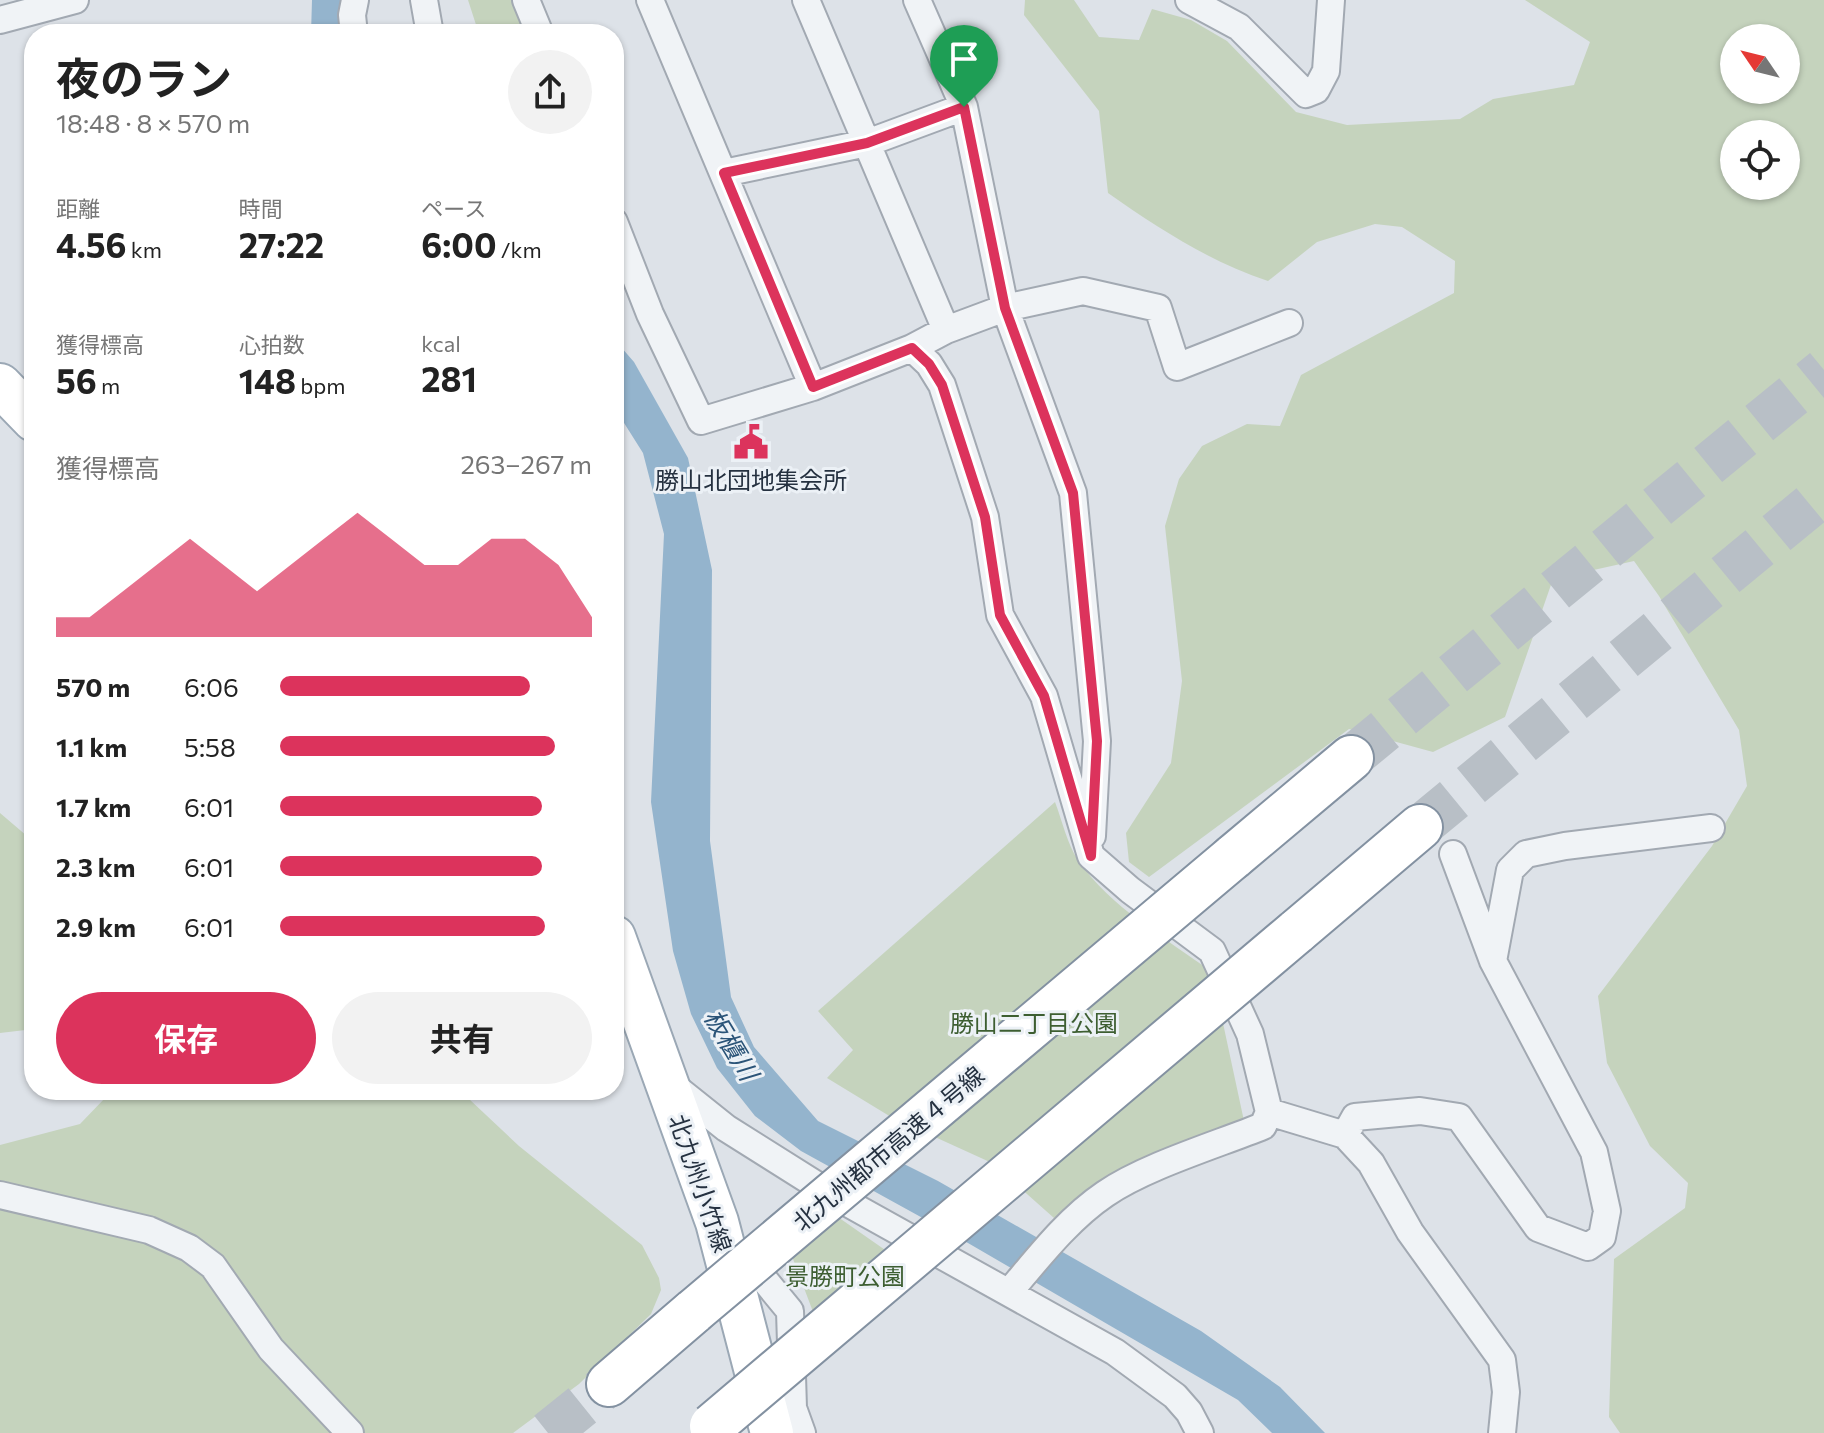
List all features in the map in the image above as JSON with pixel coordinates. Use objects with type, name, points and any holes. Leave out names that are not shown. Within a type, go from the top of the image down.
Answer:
[{"type":"highway","name":"北九州都市高速４号線","points":[[609,1384],[1351,758]]},
{"type":"highway","points":[[708,1430],[1296,932],[1436,840]]},
{"type":"main road","points":[[0,385],[24,410]]},
{"type":"main road","name":"北九州小竹線","points":[[624,965],[717,1222],[772,1433]]},
{"type":"street","points":[[0,20],[75,0]]},
{"type":"street","points":[[353,24],[355,0]]},
{"type":"street","points":[[424,0],[428,24]]},
{"type":"street","points":[[526,0],[536,24]]},
{"type":"street","points":[[650,0],[813,387]]},
{"type":"street","points":[[806,0],[946,330]]},
{"type":"street","points":[[917,0],[964,107],[1005,308],[1073,493],[1097,741],[1091,856]]},
{"type":"street","points":[[1189,0],[1239,27],[1306,94],[1316,90],[1326,71],[1331,0]]},
{"type":"street","points":[[724,173],[867,143],[964,107]]},
{"type":"street","points":[[624,248],[650,314],[701,421],[813,387],[1005,308],[1083,291],[1158,308],[1177,367],[1289,323]]},
{"type":"street","points":[[912,348],[929,364],[942,385],[985,517],[1000,615],[1044,696],[1091,856],[1130,890],[1212,951],[1250,1034],[1269,1112],[1263,1126],[1137,1176],[1104,1195],[1063,1232],[1013,1287]]},
{"type":"street","points":[[1493,961],[1510,870],[1526,854],[1565,846],[1711,828]]},
{"type":"street","points":[[1345,1135],[1355,1117],[1420,1111],[1459,1117],[1538,1228],[1588,1247],[1602,1237],[1607,1211],[1594,1152],[1493,961],[1436,840]]},
{"type":"street","points":[[665,1080],[726,1128],[826,1191],[1013,1287],[1115,1352],[1175,1396],[1195,1422],[1172,1433]]},
{"type":"street","points":[[1269,1112],[1345,1135],[1371,1163],[1410,1232],[1502,1360],[1506,1392],[1502,1433]]},
{"type":"street","points":[[0,1195],[149,1230],[189,1248],[213,1266],[271,1349],[350,1433]]},
{"type":"street","points":[[717,1222],[790,1311],[793,1408],[802,1433]]},
{"type":"green space","points":[[468,0],[515,0],[524,24],[476,24]]},
{"type":"green space","points":[[1025,0],[1074,0],[1099,37],[1139,40],[1152,9],[1191,20],[1227,41],[1296,112],[1347,125],[1460,119],[1493,99],[1574,85],[1590,42],[1525,0],[1824,0],[1824,1433],[1620,1433],[1609,1417],[1614,1259],[1685,1208],[1688,1183],[1650,1146],[1607,1063],[1598,996],[1712,846],[1747,786],[1739,730],[1659,596],[1634,561],[1553,579],[1505,717],[1433,752],[1349,729],[1149,877],[1129,862],[1126,833],[1171,763],[1182,681],[1165,526],[1179,479],[1202,446],[1247,424],[1280,426],[1301,375],[1454,293],[1455,261],[1402,227],[1375,224],[1317,242],[1268,281],[1247,273],[1185,243],[1108,193],[1099,111],[1024,15]]},
{"type":"green space","name":"勝山二丁目公園","points":[[1055,802],[1071,847],[1091,877],[1140,921],[1212,972],[1244,1121],[1240,1127],[1054,1218],[992,1163],[891,1117],[827,1078],[853,1050],[818,1011]]},
{"type":"green space","points":[[0,813],[24,833],[24,1030],[0,1033]]},
{"type":"green space","points":[[103,1100],[470,1100],[519,1146],[642,1245],[659,1278],[661,1290],[651,1314],[579,1384],[513,1433],[0,1433],[0,1145],[80,1124]]},
{"type":"green space","name":"景勝町公園","points":[[804,1189],[835,1215],[911,1268],[829,1354],[776,1214]]},
{"type":"water","points":[[312,0],[344,0],[344,24],[311,24]]},
{"type":"water","name":"板櫃川","points":[[624,350],[634,362],[688,458],[712,570],[710,841],[731,997],[754,1047],[818,1121],[938,1181],[1201,1331],[1280,1387],[1325,1433],[1272,1433],[1238,1400],[968,1243],[801,1151],[755,1116],[717,1068],[691,1014],[673,951],[651,802],[664,534],[643,453],[624,423]]},
{"type":"tunnel","points":[[1351,758],[1824,370]]},
{"type":"tunnel","points":[[1420,827],[1824,494]]},
{"type":"tunnel","points":[[548,1433],[609,1384]]},
{"type":"place","name":"勝山北団地集会所","points":[[751,442]]},
{"type":"route","points":[[964,107],[1005,308],[1073,493],[1097,741],[1091,856],[1044,696],[1000,615],[985,517],[942,385],[929,364],[912,348],[813,387],[724,173],[867,143],[964,107]]}]
